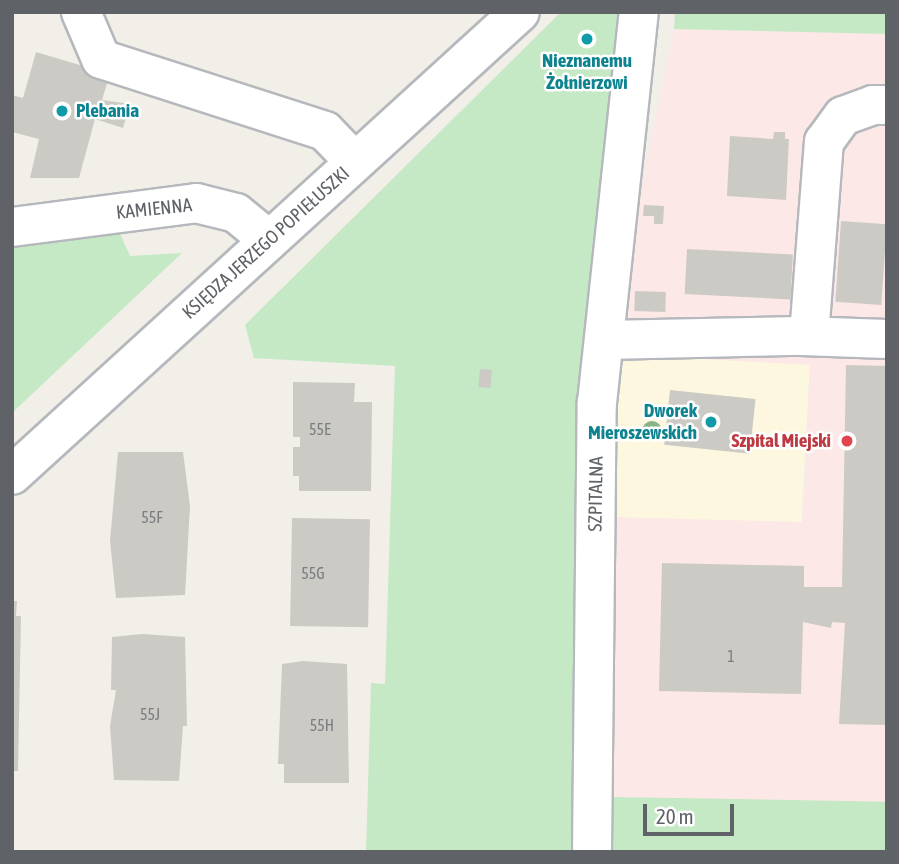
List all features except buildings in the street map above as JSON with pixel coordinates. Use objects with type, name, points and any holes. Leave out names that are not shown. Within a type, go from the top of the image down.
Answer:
[{"type":"street","points":[[81,12],[102,59],[325,131],[355,162]]},
{"type":"street","name":"KSIĘDZA JERZEGO POPIEŁUSZKI","points":[[12,475],[520,12]]},
{"type":"street","name":"SZPITALNA","points":[[592,852],[597,403],[639,12]]},
{"type":"street","points":[[809,336],[824,142],[843,116],[873,104],[887,105]]},
{"type":"street","name":"KAMIENNA","points":[[18,217],[196,203],[236,213],[269,240]]},
{"type":"street","points":[[604,340],[809,336],[887,339]]},
{"type":"shaded area","name":"Szpital Miejski","points":[[674,29],[887,34],[887,804],[614,797],[610,517],[803,522],[810,365],[615,354],[616,312]]},
{"type":"shaded area","points":[[615,354],[810,364],[801,527],[606,517]]},
{"type":"green space","points":[[561,12],[626,12],[581,360],[574,852],[366,852],[371,683],[385,684],[395,366],[254,358],[245,325]]},
{"type":"green space","points":[[675,12],[887,12],[887,34],[674,29]]},
{"type":"green space","points":[[117,227],[130,256],[182,253],[12,413],[12,242]]},
{"type":"green space","points":[[614,797],[887,802],[886,852],[613,852]]},
{"type":"place","name":"Nieznanemu Żołnierzowi","points":[[587,39]]},
{"type":"place","name":"Plebania","points":[[62,111]]},
{"type":"place","name":"Dworek Mieroszewskich","points":[[711,422]]},
{"type":"place","name":"Szpital Miejski","points":[[847,441]]}]
